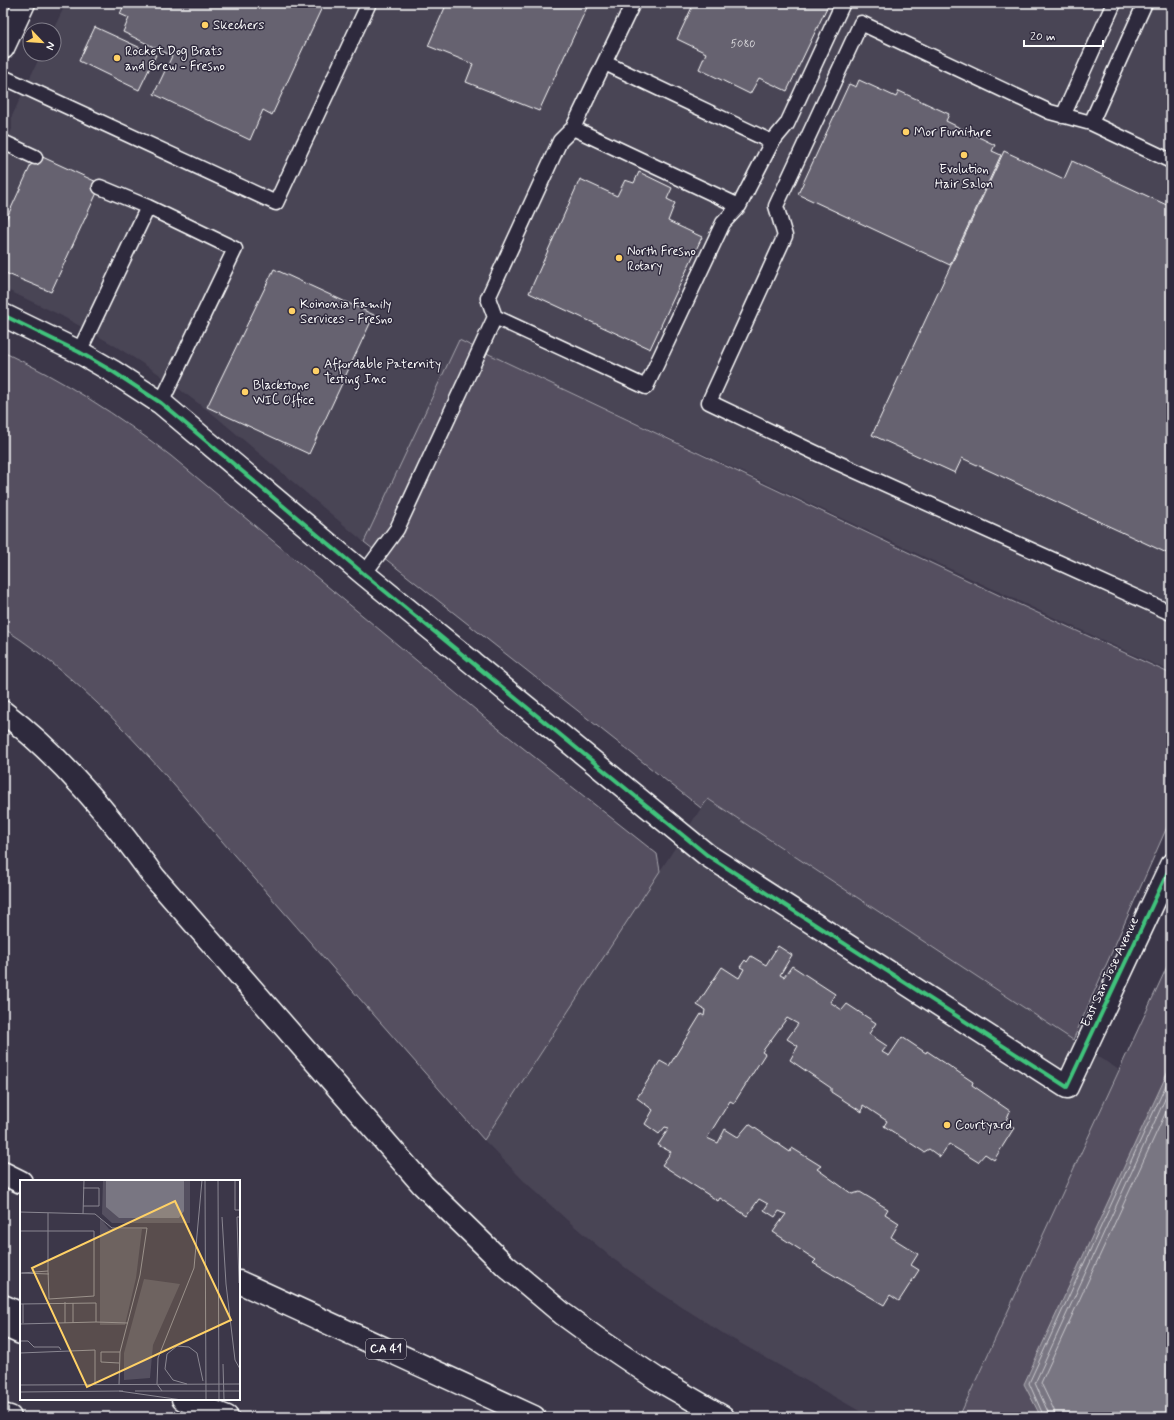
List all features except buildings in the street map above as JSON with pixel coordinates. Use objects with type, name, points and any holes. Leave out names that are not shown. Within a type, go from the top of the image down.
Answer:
[{"type":"main road","points":[[3,48],[24,3]]},
{"type":"main road","points":[[3,315],[79,352],[112,371],[160,403],[364,574]]},
{"type":"main road","name":"East San Jose Avenue","points":[[364,574],[707,854],[1067,1087],[1171,865]]},
{"type":"main road","points":[[3,712],[57,760],[91,795],[154,877],[423,1185],[506,1266],[563,1314],[626,1359],[685,1396],[723,1417]]},
{"type":"main road","points":[[3,1174],[20,1182]]},
{"type":"main road","name":"CA 41","points":[[240,1282],[534,1417]]},
{"type":"main road","points":[[3,1306],[20,1314]]},
{"type":"main road","points":[[3,1326],[20,1333]]},
{"type":"main road","points":[[185,1400],[227,1417]]},
{"type":"main road","points":[[206,1400],[243,1417]]},
{"type":"main road","points":[[3,1415],[10,1417]]},
{"type":"lane","points":[[3,77],[276,203],[369,3]]},
{"type":"lane","points":[[633,3],[573,128],[560,141],[488,298],[495,317],[646,387],[723,223],[739,206],[772,142],[788,124],[843,3]]},
{"type":"lane","points":[[1062,116],[1114,3]]},
{"type":"lane","points":[[1091,123],[1145,3]]},
{"type":"lane","points":[[1171,161],[1091,123],[1050,112],[861,23],[776,206],[785,236],[708,402],[825,457],[1171,613]]},
{"type":"lane","points":[[605,63],[772,142]]},
{"type":"lane","points":[[573,128],[739,206]]},
{"type":"lane","points":[[3,142],[35,157]]},
{"type":"lane","points":[[100,187],[148,207],[235,249],[160,403]]},
{"type":"lane","points":[[79,352],[148,207]]},
{"type":"lane","points":[[364,574],[397,529],[495,317]]},
{"type":"shaded area","points":[[66,3],[1171,3],[1171,672],[459,340],[364,542],[214,415],[156,372],[112,344],[60,315],[3,288],[3,149],[12,129],[12,116],[37,62],[62,62],[62,22],[57,22]]},
{"type":"shaded area","points":[[459,340],[1005,598],[1171,674],[1171,818],[1073,1040],[708,799],[701,808],[364,542]]},
{"type":"shaded area","points":[[3,352],[47,374],[90,399],[131,426],[171,456],[494,725],[657,854],[660,871],[484,1140],[127,733],[68,677],[36,651],[3,628]]},
{"type":"shaded area","points":[[707,799],[1119,1070],[959,1417],[870,1417],[724,1334],[659,1292],[612,1258],[524,1181],[484,1140]]},
{"type":"shaded area","points":[[1171,958],[1171,1417],[959,1417]]},
{"type":"water","points":[[1171,1065],[1171,1417],[1041,1417],[1024,1384]]},
{"type":"cycle path","points":[[3,315],[79,352],[112,371],[161,403],[364,574],[707,855],[1067,1087],[1171,865]]},
{"type":"place","name":"Skechers","points":[[205,25]]},
{"type":"place","name":"Rocket Dog Brats and Brew - Fresno","points":[[117,58]]},
{"type":"place","name":"Mor Furniture","points":[[906,132]]},
{"type":"place","name":"Evolution Hair Salon","points":[[964,155]]},
{"type":"place","name":"North Fresno Rotary","points":[[619,258]]},
{"type":"place","name":"Koinonia Family Services - Fresno","points":[[292,311]]},
{"type":"place","name":"Affordable Paternity Testing Inc","points":[[316,371]]},
{"type":"place","name":"Blackstone WIC Office","points":[[245,392]]},
{"type":"place","name":"Courtyard","points":[[947,1125]]}]
